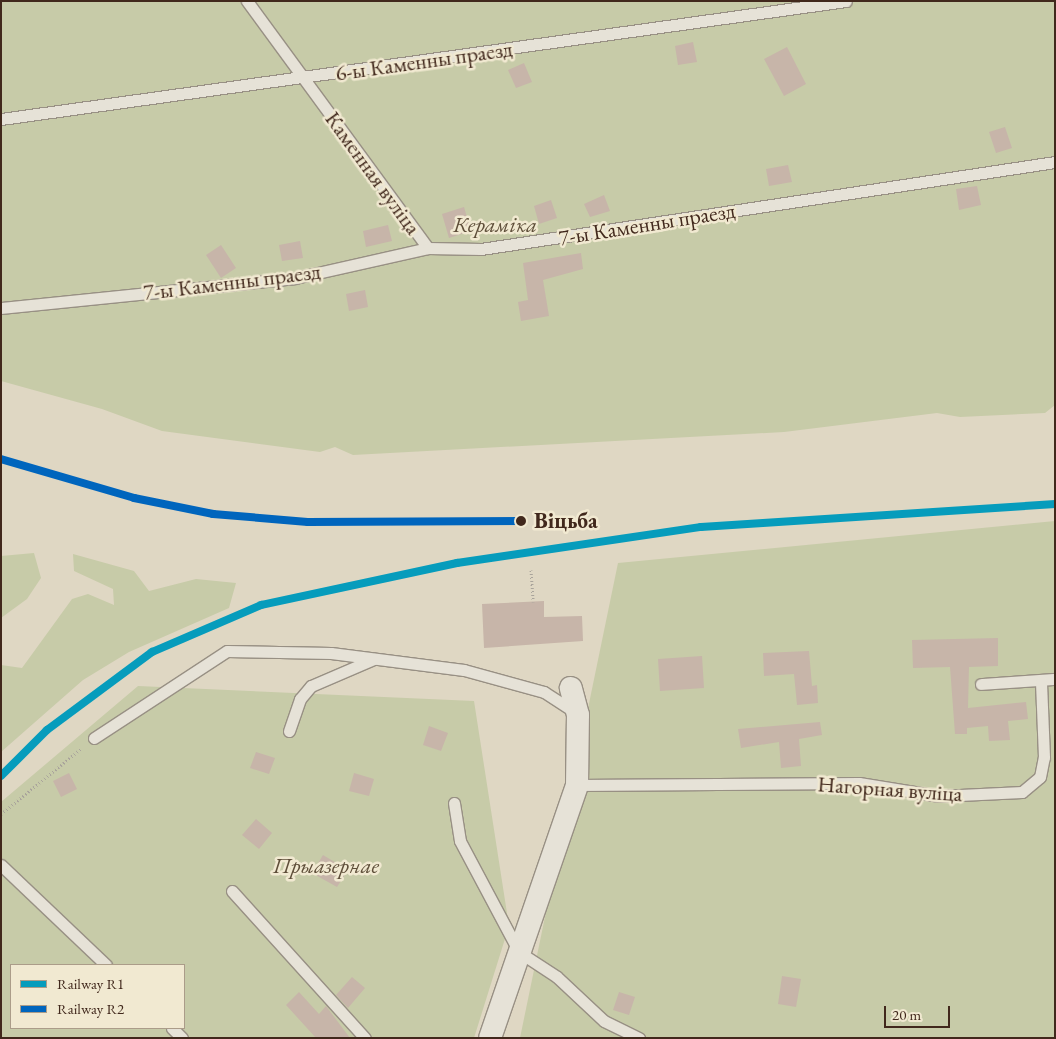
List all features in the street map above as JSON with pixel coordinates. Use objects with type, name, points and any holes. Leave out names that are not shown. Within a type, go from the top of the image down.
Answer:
[{"type":"street","points":[[490,1038],[577,785],[578,715],[571,688]]},
{"type":"lane","name":"Каменная вуліца","points":[[247,1],[428,248]]},
{"type":"lane","name":"6-ы Каменны праезд","points":[[1,119],[846,1]]},
{"type":"lane","name":"7-ы Каменны праезд","points":[[1,308],[295,278],[428,248],[482,249],[1055,162]]},
{"type":"lane","points":[[94,738],[227,651],[375,658],[464,670],[544,692],[578,715]]},
{"type":"lane","points":[[289,730],[300,699],[311,686],[375,658]]},
{"type":"lane","points":[[981,684],[1055,679]]},
{"type":"lane","name":"Нагорная вуліца","points":[[577,785],[859,783],[939,796],[1022,792],[1040,777],[1044,757],[1040,680]]},
{"type":"lane","points":[[454,803],[460,842],[519,952],[557,977],[604,1021],[639,1038]]},
{"type":"lane","points":[[1,865],[105,964]]},
{"type":"lane","points":[[232,891],[365,1038]]},
{"type":"lane","points":[[173,1029],[182,1038]]},
{"type":"path","points":[[531,570],[534,602]]},
{"type":"path","points":[[1,814],[94,738]]},
{"type":"green space","name":"Кераміка","points":[[1,1],[1055,1],[1055,405],[1045,413],[960,417],[937,413],[784,432],[353,455],[335,447],[320,452],[162,431],[102,409],[1,381]]},
{"type":"green space","name":"Віцьба","points":[[1055,521],[1055,1038],[520,1038],[618,563]]},
{"type":"green space","points":[[34,553],[41,578],[27,599],[1,618],[1,556]]},
{"type":"green space","points":[[73,554],[134,571],[149,591],[196,579],[236,583],[229,608],[129,652],[83,680],[1,752],[1,665],[22,668],[72,599],[88,594],[114,605],[113,589],[74,571]]},
{"type":"green space","name":"Прыазернае","points":[[138,686],[474,701],[509,926],[474,1038],[1,1038],[1,802]]},
{"type":"building","points":[[693,42],[697,62],[678,65],[675,46]]},
{"type":"building","points":[[787,47],[806,84],[784,96],[764,59]]},
{"type":"building","points":[[524,63],[532,82],[516,88],[508,70]]},
{"type":"building","points":[[1005,127],[1012,148],[996,153],[989,132]]},
{"type":"building","points":[[788,165],[792,182],[769,186],[766,169]]},
{"type":"building","points":[[977,186],[981,205],[959,210],[956,189]]},
{"type":"building","points":[[604,195],[610,211],[590,217],[584,204]]},
{"type":"building","points":[[551,200],[557,218],[539,224],[534,206]]},
{"type":"building","points":[[464,207],[471,231],[449,238],[442,214]]},
{"type":"building","points":[[388,225],[392,241],[366,247],[363,231]]},
{"type":"building","points":[[300,241],[303,258],[282,261],[279,245]]},
{"type":"building","points":[[221,245],[236,268],[221,278],[206,255]]},
{"type":"building","points":[[581,253],[583,269],[543,280],[549,316],[521,321],[518,302],[528,300],[523,263]]},
{"type":"building","points":[[365,290],[368,307],[349,311],[346,294]]},
{"type":"building","name":"Віцьба","points":[[544,601],[544,617],[582,616],[583,641],[484,648],[482,604]]},
{"type":"building","points":[[998,638],[998,666],[969,667],[968,708],[1026,702],[1028,719],[1008,721],[1010,740],[989,741],[988,726],[967,728],[967,734],[955,734],[950,667],[913,668],[912,640]]},
{"type":"building","points":[[809,651],[812,686],[817,685],[818,703],[797,705],[794,674],[764,676],[763,653]]},
{"type":"building","points":[[702,656],[704,688],[660,691],[658,659]]},
{"type":"building","points":[[820,722],[822,735],[799,739],[801,766],[781,768],[779,742],[741,748],[738,729]]},
{"type":"building","points":[[429,726],[448,733],[441,751],[423,745]]},
{"type":"building","points":[[256,752],[275,758],[269,774],[250,768]]},
{"type":"building","points":[[69,773],[77,789],[61,797],[53,781]]},
{"type":"building","points":[[354,773],[374,779],[369,796],[349,791]]},
{"type":"building","points":[[256,819],[272,833],[259,849],[242,835]]},
{"type":"building","points":[[323,855],[348,870],[337,887],[312,873]]},
{"type":"building","points":[[782,976],[801,979],[796,1007],[778,1004]]},
{"type":"building","points":[[352,977],[365,988],[348,1008],[336,995]]},
{"type":"building","points":[[299,992],[319,1014],[326,1006],[350,1038],[316,1038],[286,1005]]},
{"type":"building","points":[[619,992],[635,997],[629,1015],[613,1010]]},
{"type":"rail line","name":"R2","points":[[1,459],[134,498],[213,514],[308,522],[521,521]]},
{"type":"rail line","name":"R1","points":[[1,776],[47,730],[152,652],[261,605],[457,563],[701,527],[1055,504]]},
{"type":"place","name":"Віцьба","points":[[521,521]]}]
